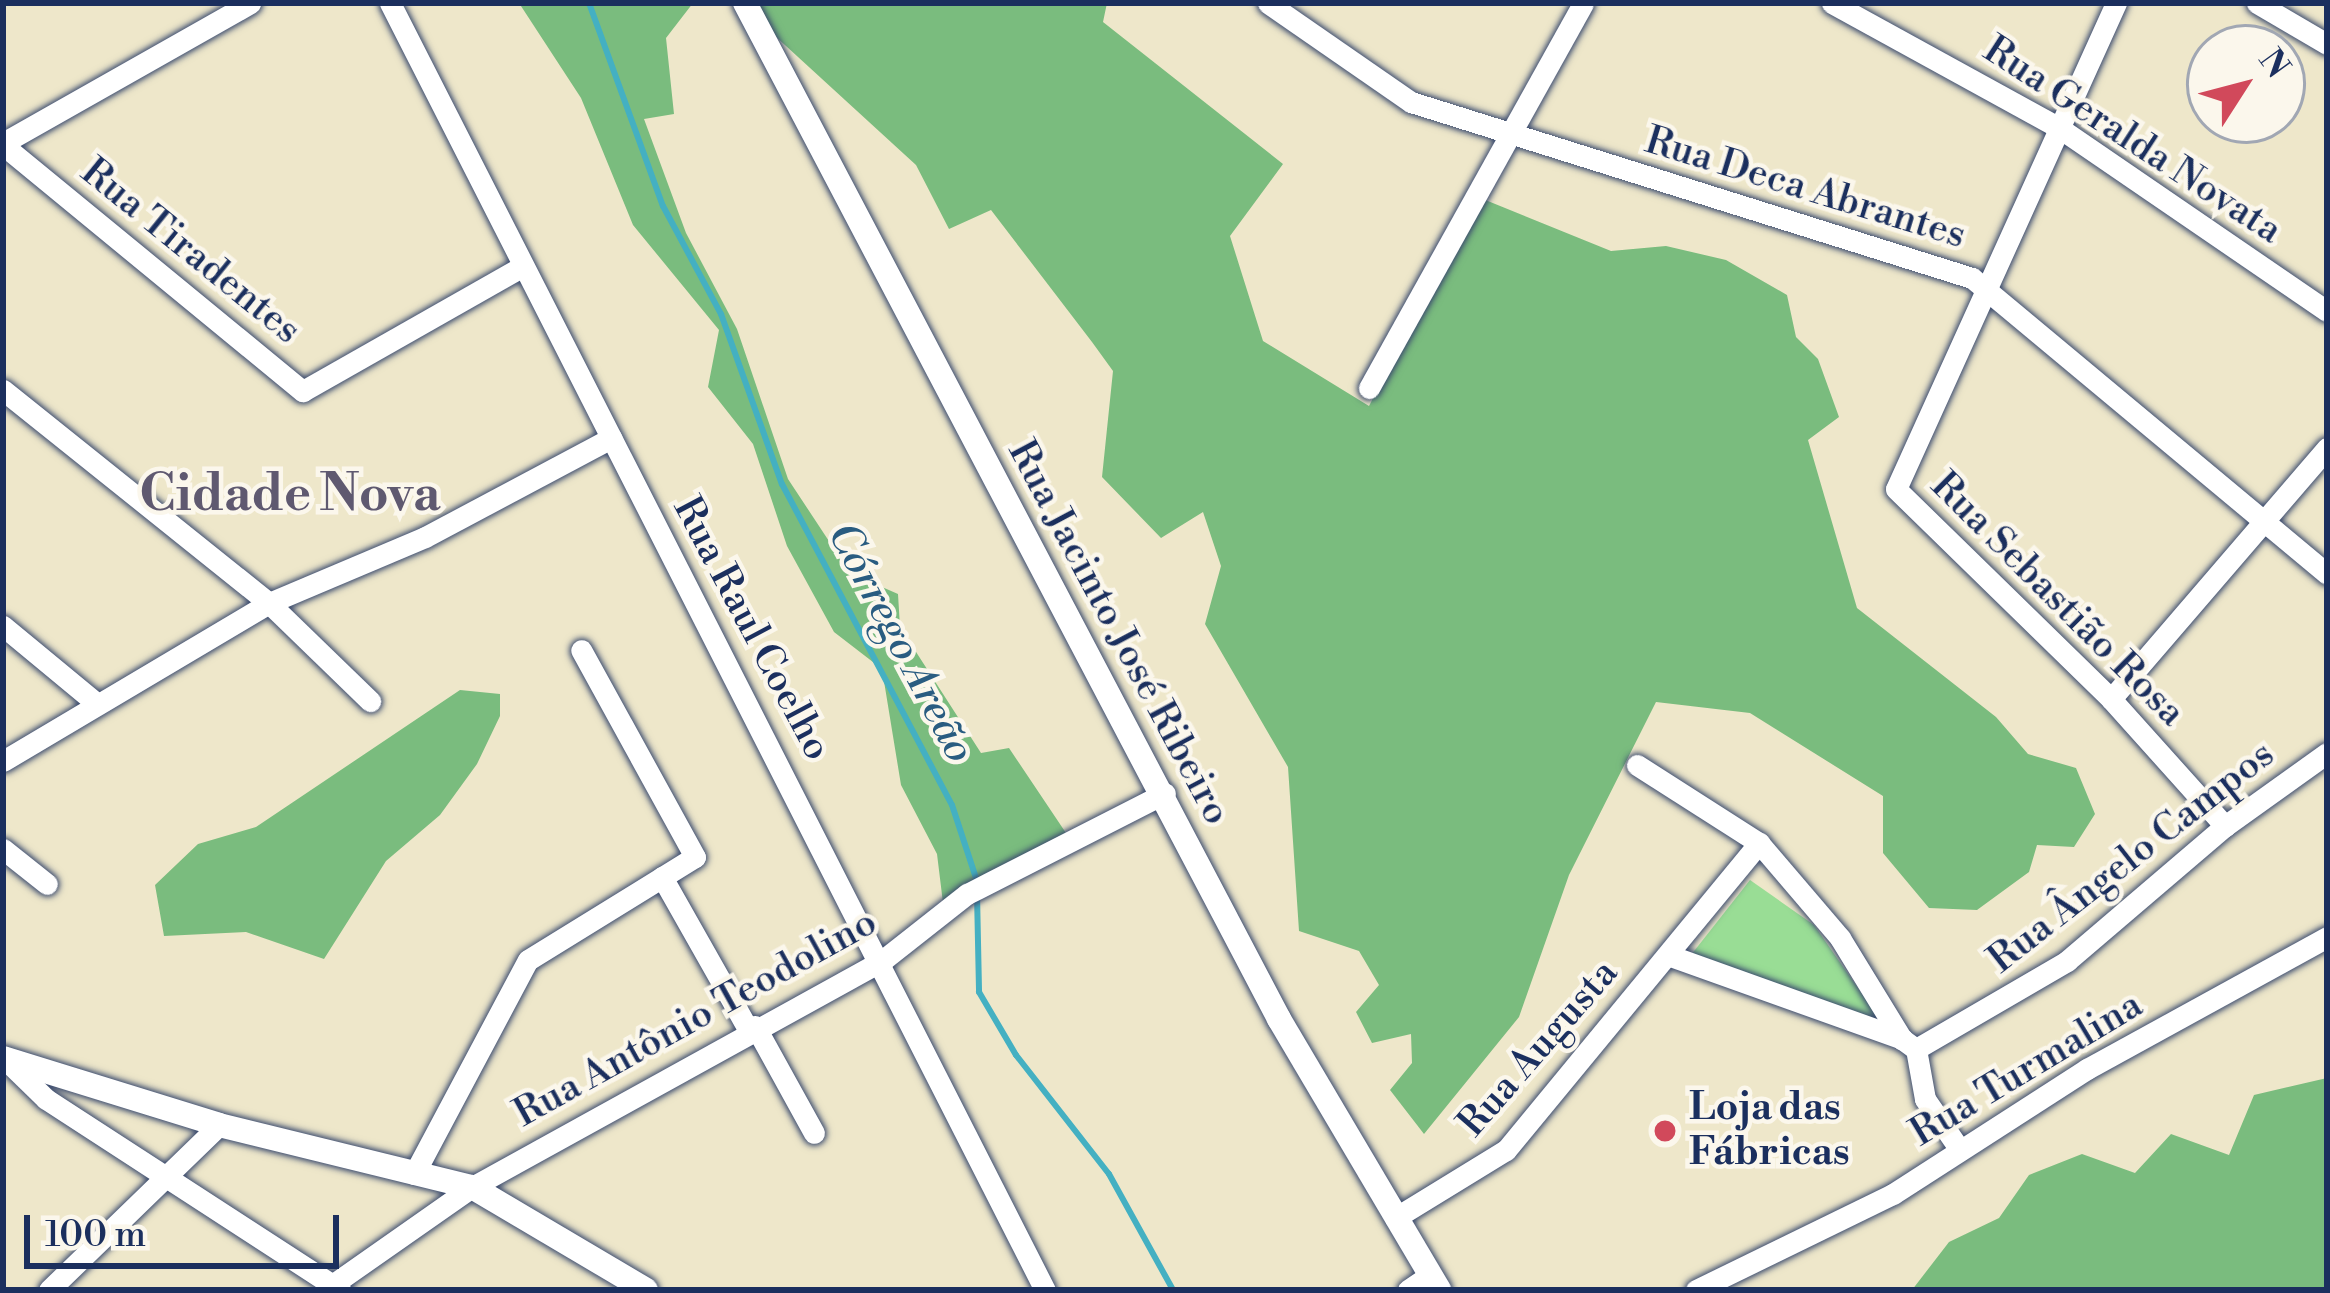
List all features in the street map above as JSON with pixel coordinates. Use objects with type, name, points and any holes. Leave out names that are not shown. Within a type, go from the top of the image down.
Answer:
[{"type":"street","points":[[3,144],[250,3]]},
{"type":"street","name":"Rua Raul Coelho","points":[[389,3],[883,960],[1045,1290]]},
{"type":"street","name":"Rua Jacinto José Ribeiro","points":[[745,3],[1165,793],[1279,1019],[1395,1218],[1426,1285]]},
{"type":"street","name":"Rua Deca Abrantes","points":[[1268,3],[1411,102],[1972,278],[2327,574]]},
{"type":"street","points":[[1369,388],[1506,134],[1583,3]]},
{"type":"street","name":"Rua Geralda Novata","points":[[1832,3],[2061,129],[2327,311]]},
{"type":"street","points":[[1987,290],[2116,3]]},
{"type":"street","points":[[2257,3],[2327,44]]},
{"type":"street","name":"Rua Tiradentes","points":[[3,144],[303,391],[523,266]]},
{"type":"street","name":"Rua Sebastião Rosa","points":[[1987,290],[1897,474],[1905,506],[2110,699],[2225,826]]},
{"type":"street","points":[[3,390],[269,603],[370,700]]},
{"type":"street","points":[[3,761],[269,603],[424,537],[611,438]]},
{"type":"street","points":[[2110,699],[2261,517],[2327,448]]},
{"type":"street","points":[[3,626],[96,703]]},
{"type":"street","points":[[414,1174],[529,960],[695,857],[581,650]]},
{"type":"street","name":"Rua Ângelo Campos","points":[[1909,1044],[2068,961],[2225,826],[2327,753]]},
{"type":"street","points":[[1637,765],[1759,843],[1840,938],[1909,1044],[1925,1099],[1960,1150]]},
{"type":"street","name":"Rua Antônio Teodolino","points":[[336,1288],[472,1187],[751,1027],[883,960],[967,894],[1165,793]]},
{"type":"street","name":"Rua Augusta","points":[[1395,1218],[1506,1150],[1759,843]]},
{"type":"street","points":[[3,849],[47,884]]},
{"type":"street","points":[[662,878],[814,1133]]},
{"type":"street","name":"Rua Turmalina","points":[[1696,1290],[1734,1282],[1893,1194],[1960,1150],[2327,937]]},
{"type":"street","points":[[1668,955],[1909,1044]]},
{"type":"street","points":[[5,1060],[219,1125],[472,1187],[646,1290]]},
{"type":"street","points":[[5,1060],[46,1099],[336,1288]]},
{"type":"street","points":[[49,1290],[168,1181],[219,1125]]},
{"type":"green space","points":[[519,3],[693,3],[666,38],[674,114],[644,119],[686,233],[737,329],[788,479],[850,573],[898,594],[900,627],[981,753],[1009,748],[1068,836],[943,903],[937,854],[901,785],[882,669],[834,632],[787,546],[753,444],[708,387],[719,330],[633,225],[581,98]]},
{"type":"green space","points":[[757,3],[1107,3],[1103,22],[1283,164],[1230,236],[1263,341],[1369,406],[1478,197],[1611,251],[1666,246],[1726,260],[1787,295],[1796,337],[1818,359],[1839,417],[1808,440],[1857,608],[1996,717],[2028,754],[2076,768],[2095,814],[2074,847],[2037,845],[2029,872],[1977,910],[1929,908],[1883,853],[1883,796],[1750,713],[1656,702],[1569,875],[1519,1017],[1424,1134],[1390,1090],[1412,1063],[1411,1034],[1372,1043],[1356,1012],[1379,985],[1359,951],[1299,931],[1288,767],[1205,624],[1221,566],[1203,512],[1161,538],[1102,477],[1113,371],[1092,342],[991,210],[949,229],[916,165],[774,35]]},
{"type":"green space","points":[[460,690],[500,694],[500,716],[477,764],[440,815],[386,861],[324,959],[246,932],[164,936],[155,885],[198,844],[256,827]]},
{"type":"green space","points":[[1750,880],[1814,925],[1883,1024],[1691,955]]},
{"type":"green space","points":[[2327,1078],[2327,1290],[1912,1290],[1949,1242],[1999,1218],[2029,1175],[2082,1154],[2135,1173],[2171,1134],[2229,1155],[2254,1095]]},
{"type":"waterway","name":"Córrego Areão","points":[[589,3],[663,206],[721,314],[782,484],[952,805],[977,881]]},
{"type":"waterway","name":"Córrego Areão","points":[[977,894],[979,992],[1016,1055],[1109,1174],[1173,1290]]},
{"type":"place","name":"Loja das Fábricas","points":[[1665,1131]]},
{"type":"district","name":"Cidade Nova","points":[[290,495]]}]
